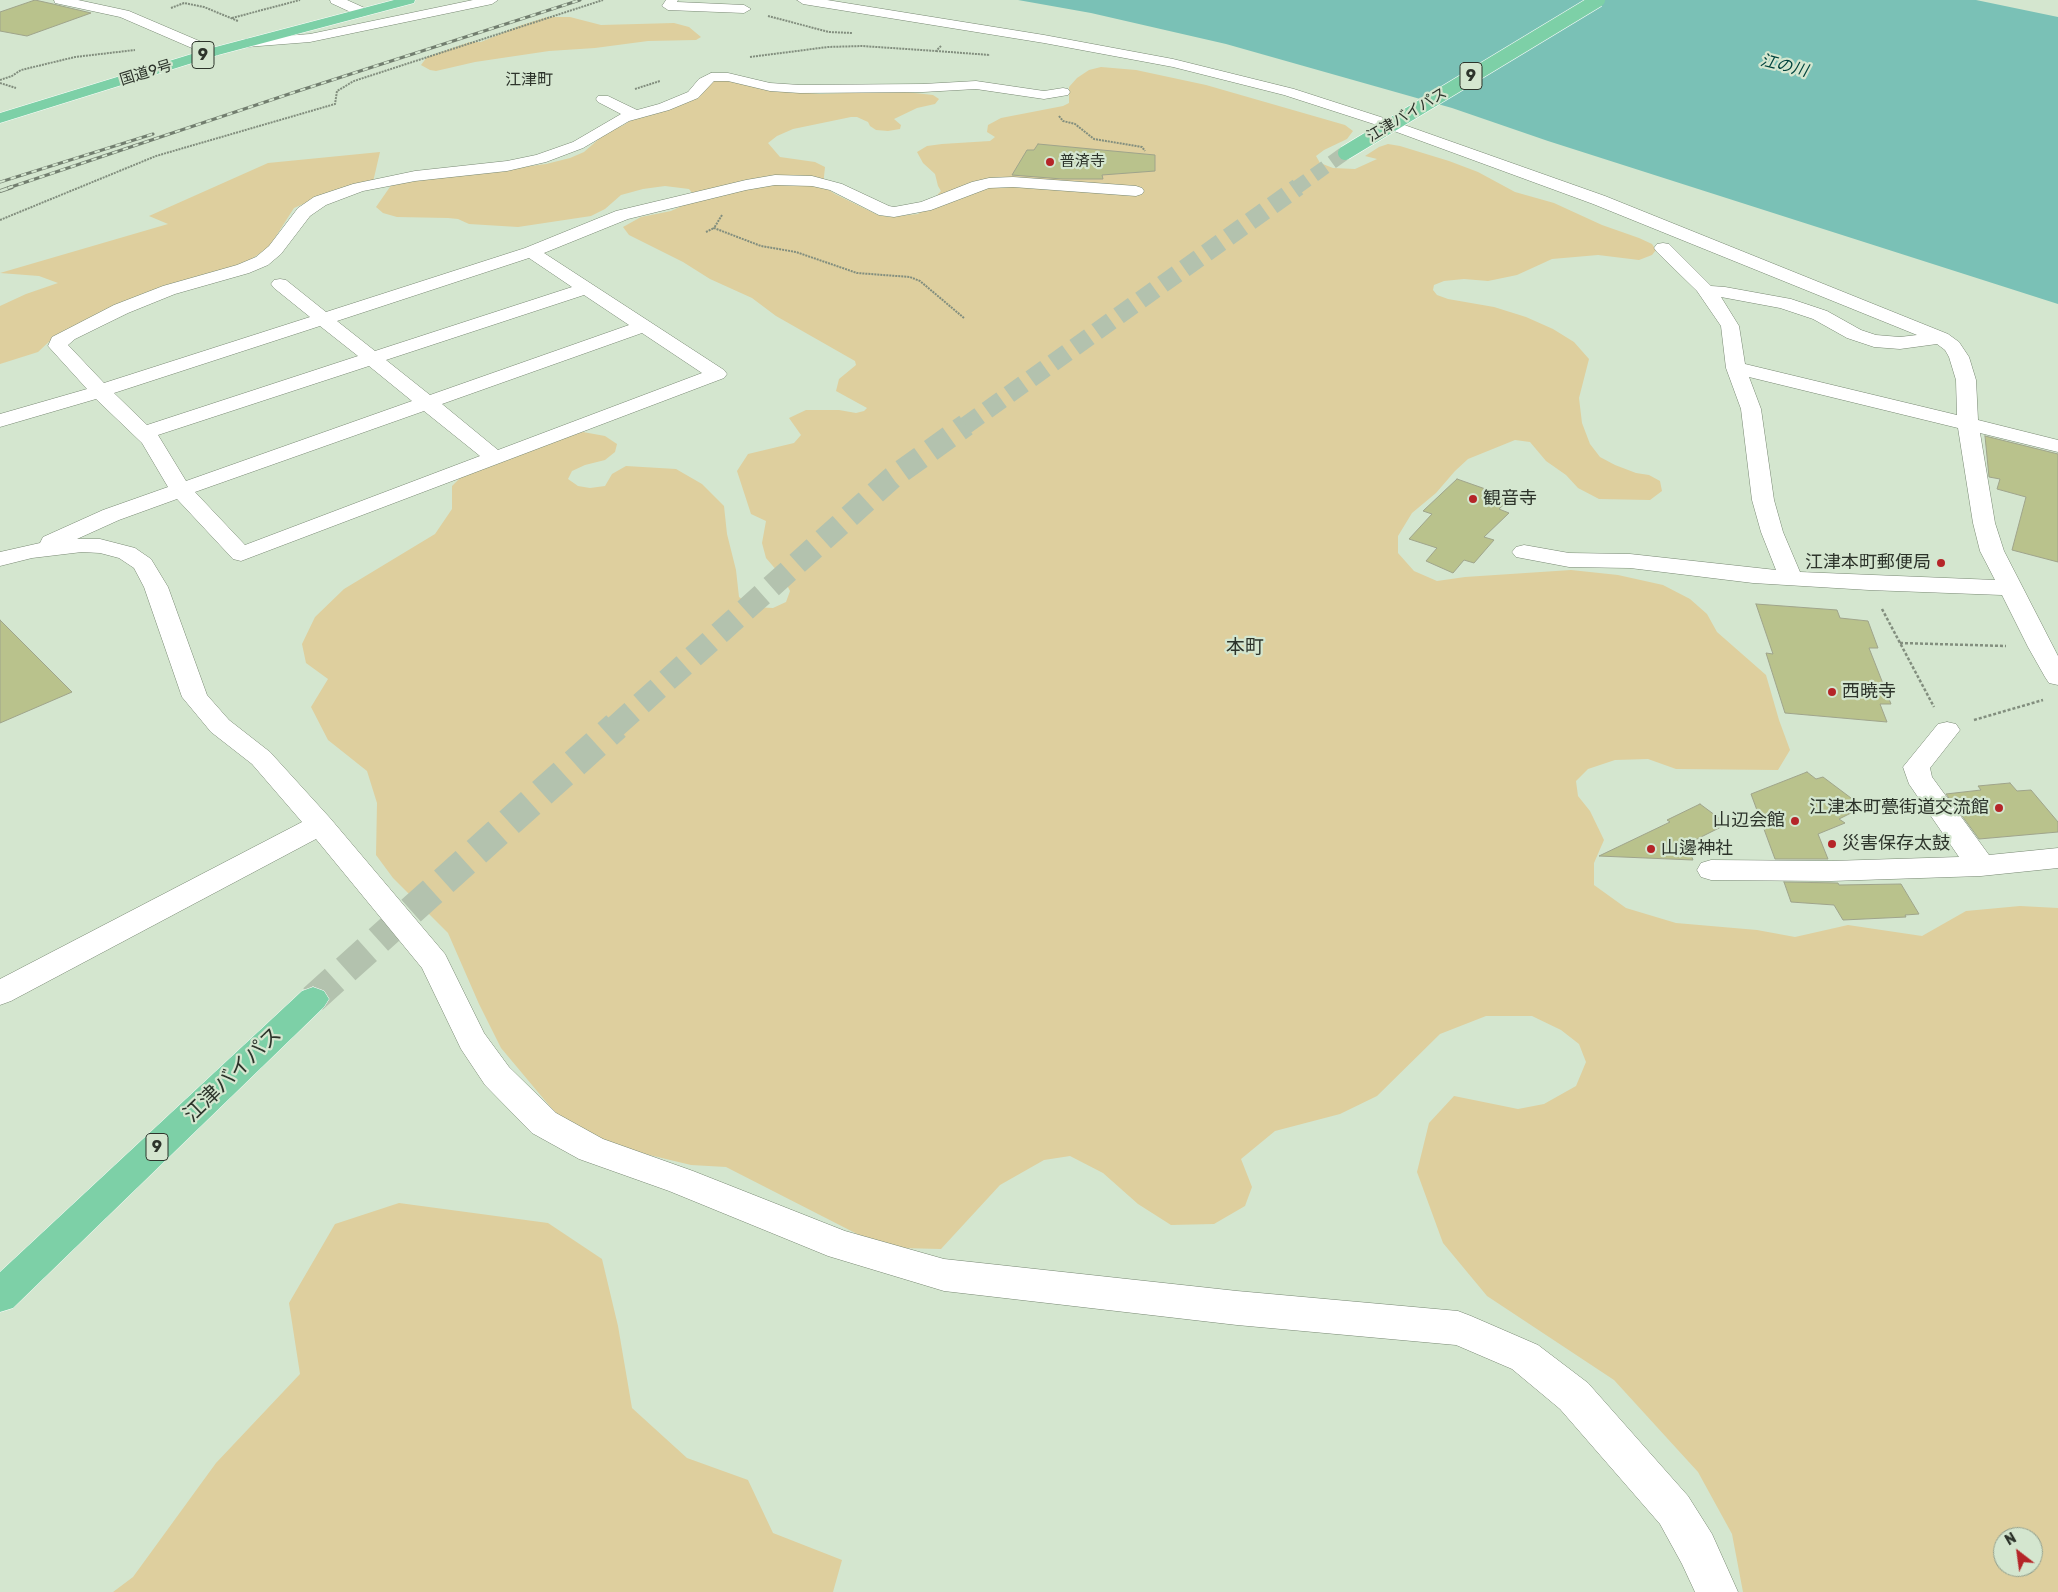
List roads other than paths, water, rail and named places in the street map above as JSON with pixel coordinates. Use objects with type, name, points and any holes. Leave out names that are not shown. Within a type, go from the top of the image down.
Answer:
[{"type":"highway","name":"国道9号","points":[[0,118],[213,52],[409,0]]},
{"type":"highway","points":[[1575,14],[1598,0]]},
{"type":"highway","name":"江津バイパス","points":[[1345,153],[1551,28]]},
{"type":"highway","name":"江津バイパス","points":[[0,1296],[313,998]]},
{"type":"street","points":[[60,0],[124,14],[213,52]]},
{"type":"street","points":[[336,0],[362,12]]},
{"type":"street","points":[[246,44],[310,38],[492,0]]},
{"type":"street","points":[[672,0],[668,6],[744,9]]},
{"type":"street","points":[[804,0],[968,26],[1173,63],[1289,92],[1392,121],[1661,224],[1941,338],[1952,346],[1959,357],[1966,380],[1968,424],[1987,533],[1992,551],[2040,647],[2054,688]]},
{"type":"street","points":[[1392,121],[1575,14]]},
{"type":"street","points":[[802,75],[801,78],[809,78],[835,89]]},
{"type":"street","points":[[531,252],[717,374],[241,554],[181,490],[150,439],[59,349],[59,341],[121,310],[155,296],[243,269],[262,261],[275,250],[304,212],[320,200],[359,187],[406,178],[490,169],[540,159],[578,145],[633,114],[664,107],[693,95],[704,82],[715,77],[728,77],[770,87],[835,89],[976,85],[1044,95],[1063,92]]},
{"type":"street","points":[[603,99],[633,114]]},
{"type":"street","points":[[0,421],[100,391],[531,252],[622,215],[756,184],[791,179],[812,181],[836,187],[885,211],[894,212],[925,206],[978,185],[989,183],[1013,182],[1136,191]]},
{"type":"street","points":[[1663,248],[1707,291],[1730,326],[1736,368],[1751,409],[1763,500],[1772,532],[1791,578]]},
{"type":"street","points":[[280,284],[494,457]]},
{"type":"street","points":[[144,433],[586,288]]},
{"type":"street","points":[[1707,291],[1724,292],[1784,303],[1820,315],[1854,334],[1874,341],[1900,343],[1941,338]]},
{"type":"street","points":[[32,551],[111,515],[644,326]]},
{"type":"street","points":[[1736,368],[2058,446]]},
{"type":"street","points":[[0,559],[32,551],[82,545],[100,546],[127,553],[143,564],[156,587],[195,697],[220,726],[261,758],[320,825],[434,962],[472,1040],[497,1076],[544,1124],[590,1149],[681,1182],[841,1245],[944,1275],[1237,1308],[1458,1328],[1525,1357],[1574,1396],[1674,1510],[1697,1549],[1717,1592]]},
{"type":"street","points":[[1524,552],[1569,560],[1630,561],[1753,576],[1869,583],[2010,588]]},
{"type":"street","points":[[1947,730],[1916,767],[1920,778],[1981,866]]},
{"type":"street","points":[[0,993],[320,825]]},
{"type":"street","points":[[1711,870],[1831,871],[1981,866],[2058,858]]},
{"type":"water","name":"江の川","points":[[1018,0],[1976,0],[2058,17],[2058,304],[1548,141],[1452,108],[1226,44],[1091,13]]},
{"type":"tunnel","points":[[1296,188],[1345,153]]},
{"type":"tunnel","points":[[965,426],[1298,187]]},
{"type":"tunnel","points":[[615,727],[892,478],[966,425]]},
{"type":"tunnel","points":[[313,999],[616,726]]},
{"type":"railway","points":[[8,188],[295,92],[580,0]]},
{"type":"railway","points":[[0,182],[153,134]]},
{"type":"railway","points":[[0,191],[12,187]]},
{"type":"place","name":"普済寺","points":[[1050,162]]},
{"type":"place","name":"観音寺","points":[[1473,499]]},
{"type":"place","name":"江津本町郵便局","points":[[1941,563]]},
{"type":"place","name":"西暁寺","points":[[1832,692]]},
{"type":"place","name":"江津本町甍街道交流館","points":[[1999,808]]},
{"type":"place","name":"山辺会館","points":[[1795,821]]},
{"type":"place","name":"災害保存太鼓","points":[[1832,844]]},
{"type":"place","name":"山邊神社","points":[[1651,849]]},
{"type":"district","name":"江津町","points":[[529,80]]},
{"type":"district","name":"本町","points":[[1245,648]]}]
